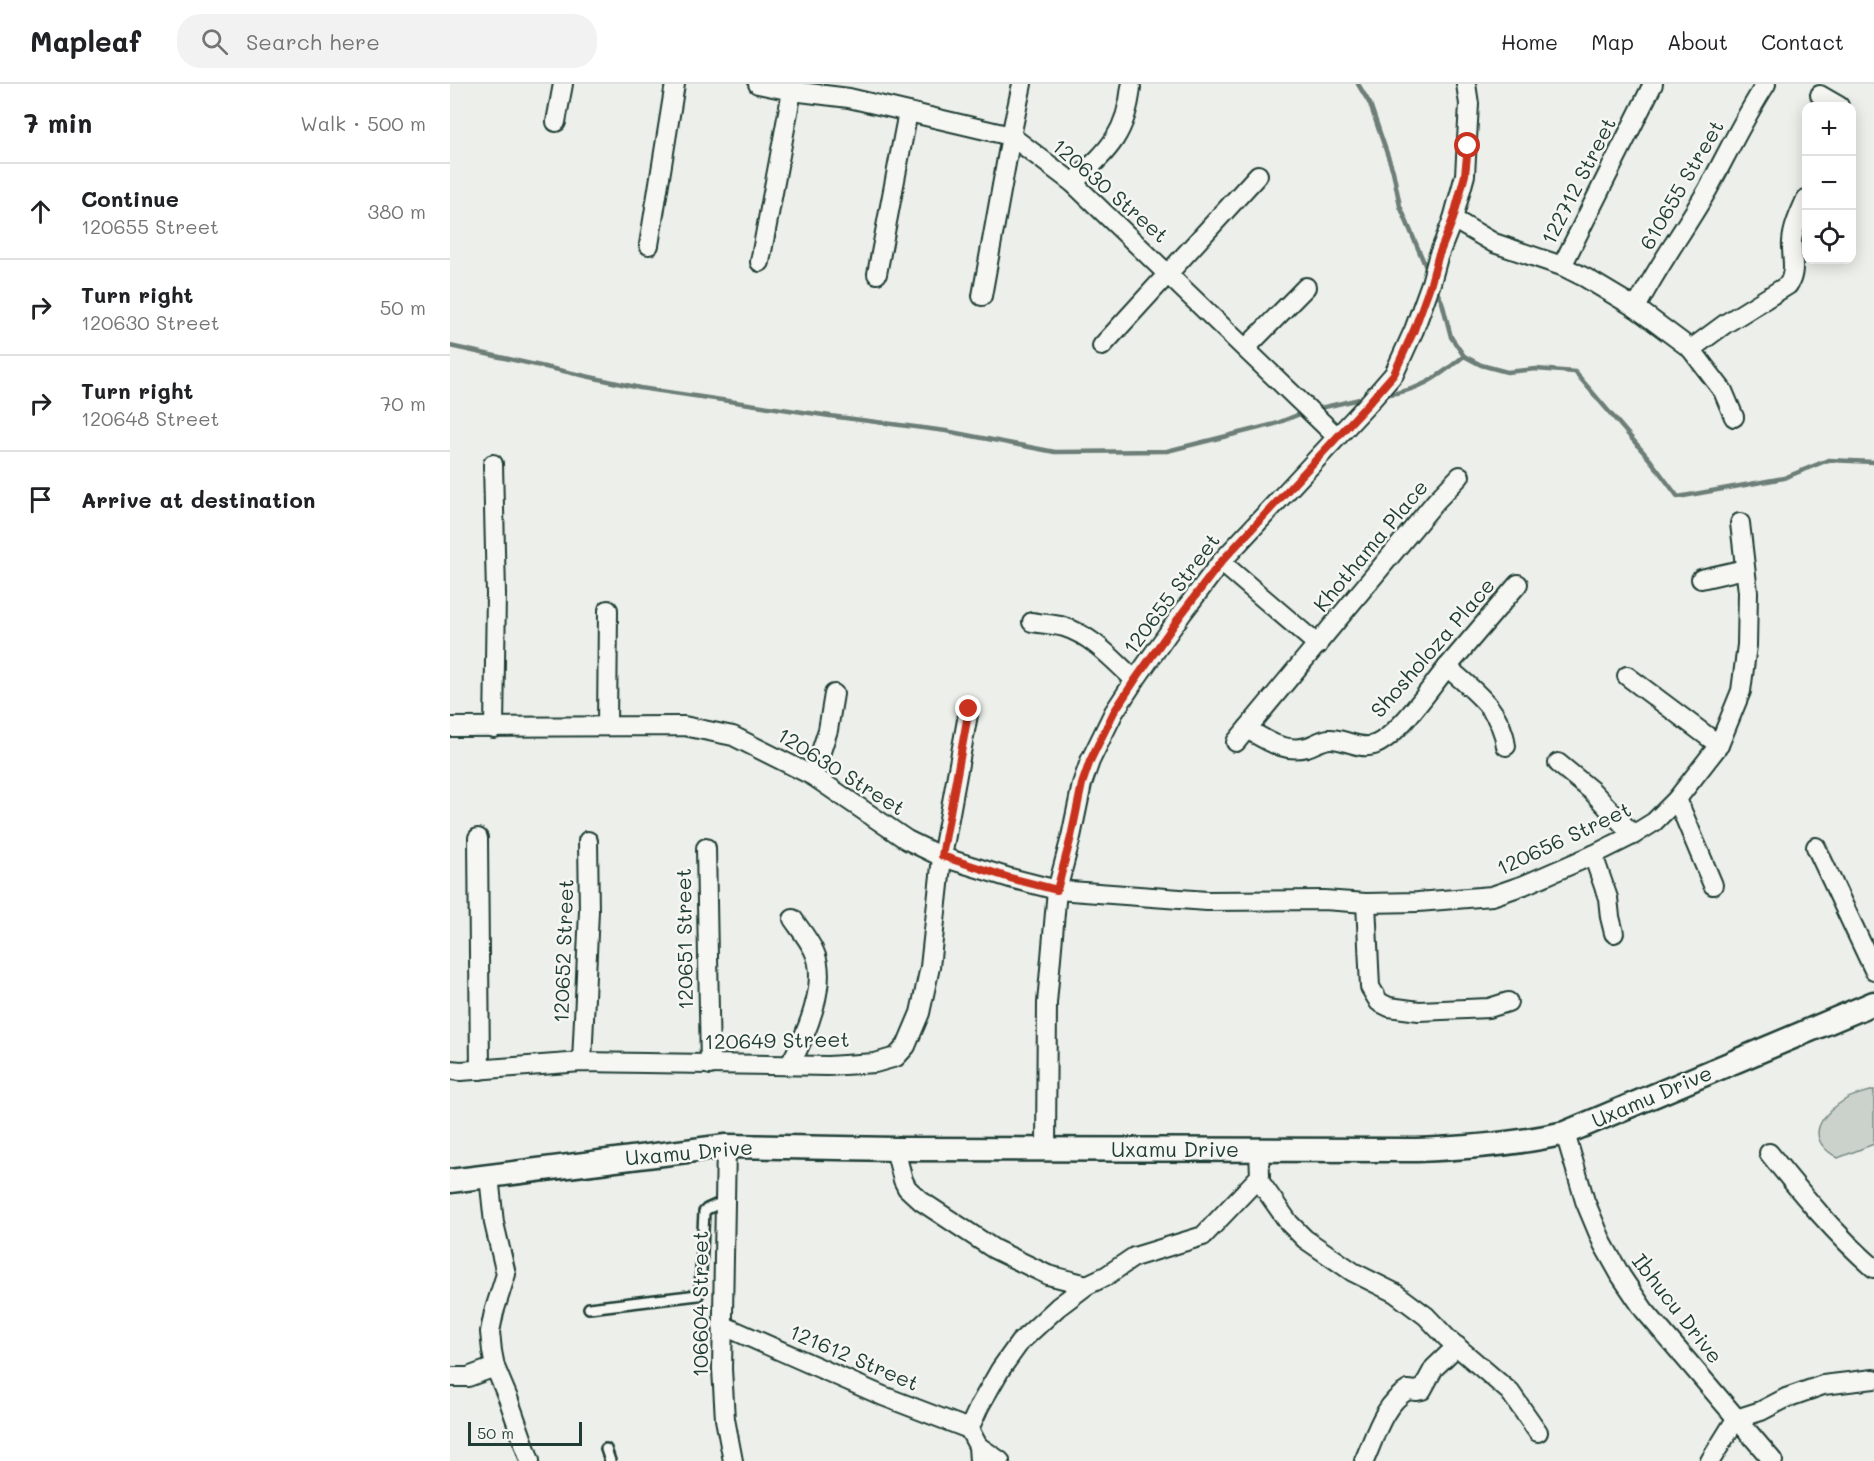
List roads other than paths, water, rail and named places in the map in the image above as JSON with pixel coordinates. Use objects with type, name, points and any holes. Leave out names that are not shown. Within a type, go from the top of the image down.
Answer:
[{"type":"street","points":[[556,122],[563,84]]},
{"type":"street","points":[[649,245],[675,84]]},
{"type":"street","name":"120630 Street","points":[[758,84],[792,92],[850,91],[908,112],[1011,136],[1073,183],[1337,437]]},
{"type":"street","points":[[982,296],[1022,84]]},
{"type":"street","name":"120655 Street","points":[[1046,1149],[1047,1003],[1057,890],[1082,784],[1090,761],[1114,712],[1135,680],[1221,562],[1394,374],[1414,330],[1431,283],[1465,175],[1469,104],[1466,84]]},
{"type":"street","name":"122712 Street","points":[[1562,266],[1653,84]]},
{"type":"street","name":"610655 Street","points":[[1636,308],[1708,188],[1766,84]]},
{"type":"street","points":[[1073,183],[1105,152],[1119,134],[1127,115],[1131,87]]},
{"type":"street","points":[[760,262],[792,92]]},
{"type":"street","points":[[1820,95],[1832,102]]},
{"type":"street","points":[[877,273],[908,112]]},
{"type":"street","points":[[1102,346],[1258,174]]},
{"type":"street","points":[[1691,349],[1725,324],[1788,285],[1793,278],[1794,269],[1792,241],[1802,208]]},
{"type":"street","points":[[1453,219],[1494,243],[1562,266],[1636,308],[1691,349],[1723,391],[1734,417]]},
{"type":"street","points":[[1246,348],[1306,287]]},
{"type":"street","points":[[493,464],[496,594],[494,728]]},
{"type":"street","name":"Khothama Place","points":[[1242,735],[1460,476]]},
{"type":"street","name":"120656 Street","points":[[1057,890],[1207,901],[1324,900],[1366,903],[1419,902],[1492,896],[1524,885],[1633,835],[1654,822],[1677,799],[1719,745],[1741,691],[1747,635],[1748,592],[1740,523]]},
{"type":"street","name":"Khothama Place","points":[[1221,562],[1318,645]]},
{"type":"street","points":[[1701,579],[1746,569]]},
{"type":"street","name":"Shosholoza Place","points":[[1242,735],[1290,748],[1302,748],[1327,739],[1367,746],[1386,738],[1408,716],[1518,584]]},
{"type":"street","points":[[607,726],[608,610]]},
{"type":"street","points":[[1032,622],[1063,627],[1079,633],[1093,642],[1135,680]]},
{"type":"street","points":[[1447,667],[1496,713],[1504,733],[1506,746]]},
{"type":"street","points":[[1627,676],[1719,745]]},
{"type":"street","points":[[813,776],[827,737],[834,694]]},
{"type":"street","name":"120649 Street","points":[[450,1070],[480,1070],[582,1062],[828,1066],[874,1063],[896,1057],[906,1046],[920,1013],[930,967],[942,856],[969,709]]},
{"type":"street","name":"120630 Street","points":[[450,727],[684,726],[709,730],[751,744],[813,776],[907,840],[942,856],[1010,878],[1057,890]]},
{"type":"street","points":[[1558,763],[1593,791],[1633,835]]},
{"type":"street","points":[[1677,799],[1713,885]]},
{"type":"street","points":[[478,838],[480,1070]]},
{"type":"street","name":"120652 Street","points":[[582,1062],[589,911],[588,842]]},
{"type":"street","points":[[1816,847],[1874,970]]},
{"type":"street","name":"120651 Street","points":[[706,848],[711,1065]]},
{"type":"street","points":[[1593,855],[1608,898],[1614,933]]},
{"type":"street","points":[[1366,903],[1370,987],[1379,1002],[1389,1007],[1419,1011],[1489,1008],[1508,1002]]},
{"type":"street","points":[[790,1064],[804,1041],[814,1010],[819,971],[815,952],[793,919]]},
{"type":"street","name":"Uxamu Drive","points":[[450,1181],[726,1146],[1259,1150],[1465,1148],[1541,1139],[1565,1133],[1874,1003]]},
{"type":"street","name":"Ibhucu Drive","points":[[1565,1133],[1585,1201],[1603,1244],[1620,1276],[1644,1310],[1773,1461]]},
{"type":"street","name":"106604 Street","points":[[726,1146],[722,1325],[725,1419],[733,1461]]},
{"type":"street","points":[[895,1149],[903,1180],[907,1188],[921,1201],[994,1249],[1048,1275],[1087,1285]]},
{"type":"street","points":[[975,1445],[980,1405],[1000,1370],[1020,1342],[1058,1306],[1087,1285],[1106,1276],[1134,1257],[1203,1236],[1260,1176],[1259,1150]]},
{"type":"street","points":[[1769,1153],[1851,1248],[1874,1268]]},
{"type":"street","points":[[489,1176],[494,1222],[506,1274],[490,1332],[495,1367],[530,1461]]},
{"type":"street","points":[[1258,1179],[1289,1223],[1305,1239],[1353,1272],[1395,1293],[1426,1316],[1510,1392],[1538,1432]]},
{"type":"street","name":"121612 Street","points":[[722,1325],[864,1388],[975,1445],[1000,1461]]},
{"type":"street","points":[[1364,1461],[1382,1420],[1396,1400],[1408,1390],[1422,1390],[1434,1368],[1458,1346]]},
{"type":"street","points":[[450,1377],[468,1377],[495,1367]]},
{"type":"street","points":[[1710,1461],[1737,1419],[1824,1385],[1874,1379]]},
{"type":"lane","points":[[589,1308],[698,1295],[704,1212],[725,1201]]},
{"type":"lane","points":[[606,1449],[610,1461]]},
{"type":"waterway","points":[[1358,84],[1370,104],[1393,171],[1400,206],[1428,272]]},
{"type":"waterway","points":[[1435,288],[1442,302],[1451,337],[1464,356],[1481,365],[1507,372],[1536,369],[1575,372],[1651,461],[1678,497],[1784,478],[1828,460],[1874,462]]},
{"type":"waterway","points":[[450,346],[640,388],[946,431],[1055,452],[1167,451],[1275,424],[1305,412]]},
{"type":"waterway","points":[[1384,395],[1418,387],[1445,371],[1464,356]]},
{"type":"waterway","points":[[1316,409],[1364,398]]}]
